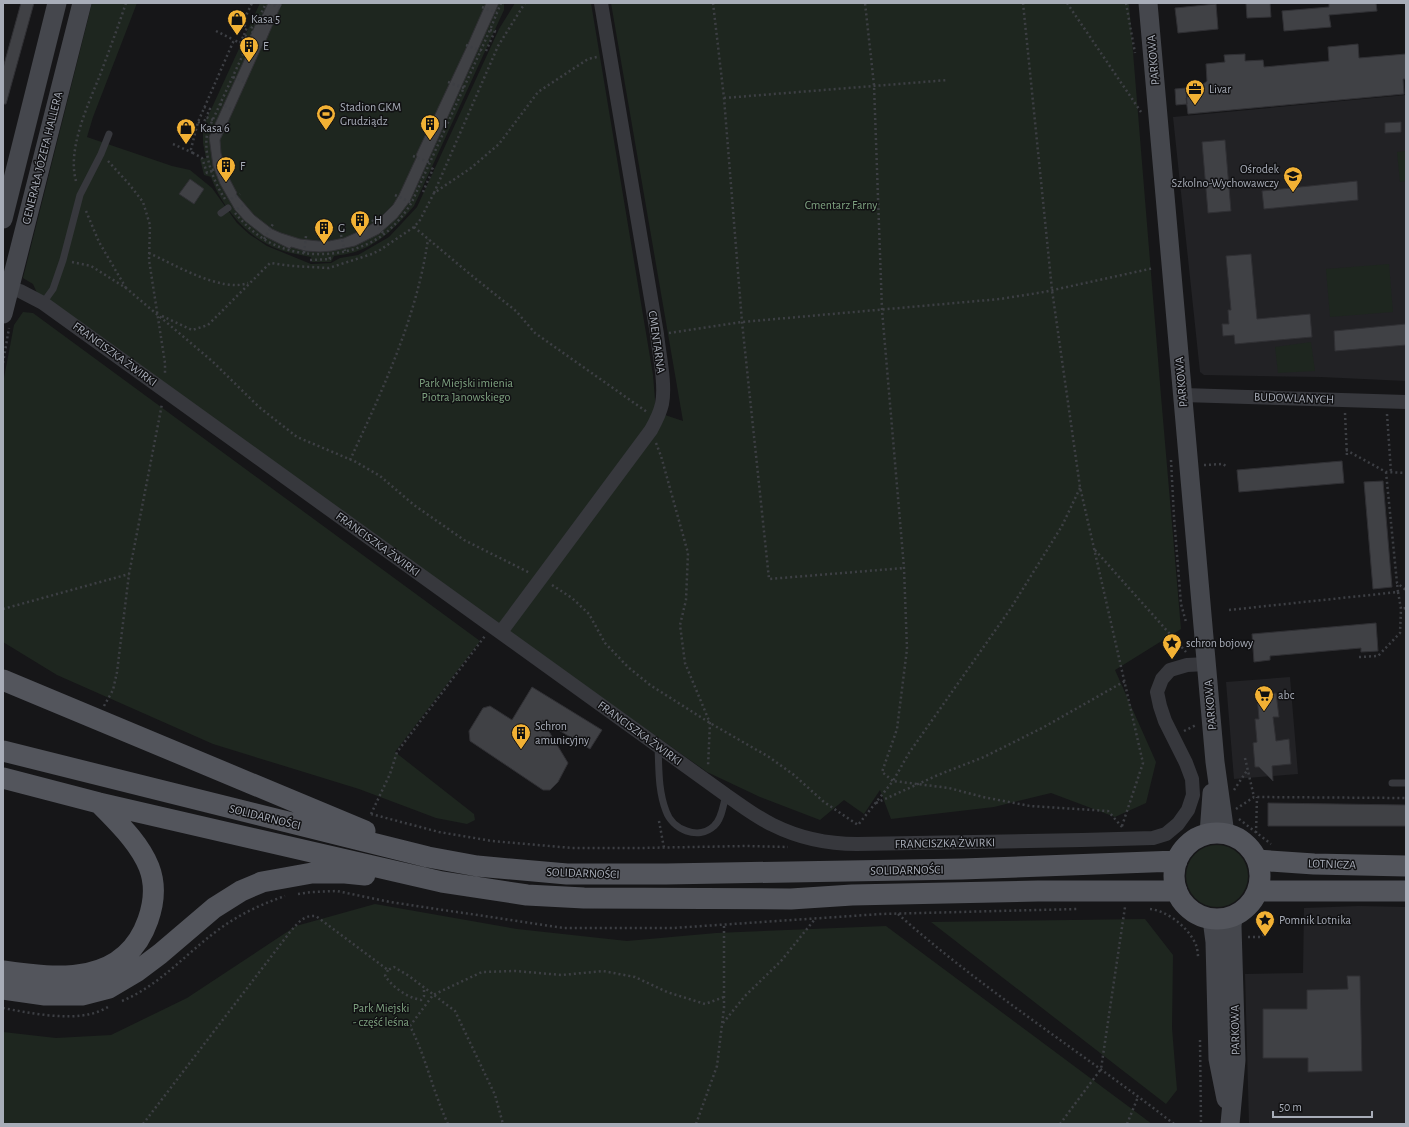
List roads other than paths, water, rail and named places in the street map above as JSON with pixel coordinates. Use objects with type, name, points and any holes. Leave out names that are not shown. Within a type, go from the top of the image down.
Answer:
[{"type":"main road","points":[[3,680],[428,857]]},
{"type":"main road","name":"SOLIDARNOŚCI","points":[[3,751],[428,857],[478,866],[567,874],[666,874],[962,869],[1177,861]]},
{"type":"main road","name":"SOLIDARNOŚCI","points":[[3,778],[99,803],[442,882],[528,896],[592,898],[791,899],[852,895],[1038,891],[1177,891]]},
{"type":"main road","points":[[3,971],[40,977],[64,977],[91,974],[110,966],[127,954],[139,940],[153,906],[154,888],[149,868],[141,851],[131,837],[99,803]]},
{"type":"main road","points":[[1223,828],[1245,843],[1257,860],[1260,870],[1258,891],[1248,906],[1233,916],[1223,919],[1212,919],[1198,914],[1185,905],[1177,891],[1175,871],[1177,861],[1184,849],[1195,839],[1223,828]]},
{"type":"main road","name":"LOTNICZA","points":[[1257,860],[1314,864],[1406,866]]},
{"type":"main road","points":[[3,989],[45,994],[82,995],[109,988],[136,972],[160,954],[214,908],[241,891],[262,882],[312,873],[345,873],[442,882]]},
{"type":"main road","points":[[1258,891],[1406,891]]},
{"type":"street","name":"GENERAŁA JÓZEFA HALLERA","points":[[3,219],[57,3]]},
{"type":"street","name":"GENERAŁA JÓZEFA HALLERA","points":[[6,320],[6,288],[82,3]]},
{"type":"street","name":"CMENTARNA","points":[[497,629],[541,578],[654,424],[663,403],[657,334],[601,3]]},
{"type":"street","name":"PARKOWA","points":[[1148,3],[1215,762],[1223,828]]},
{"type":"street","name":"FRANCISZKA ŻWIRKI","points":[[6,288],[20,291],[43,303],[726,795],[771,825],[792,834],[820,841],[847,844],[1082,840],[1122,832],[1153,838],[1166,834],[1178,824],[1188,810],[1192,795],[1192,779],[1186,763],[1165,721],[1160,706],[1158,692],[1162,679],[1170,670],[1187,665],[1207,664]]},
{"type":"street","name":"BUDOWLANYCH","points":[[1182,395],[1406,402]]},
{"type":"street","name":"PARKOWA","points":[[1230,1122],[1236,1060],[1232,926],[1233,916]]},
{"type":"street","name":"PARKOWA","points":[[1212,919],[1215,942],[1218,1059],[1230,1122]]},
{"type":"lane","points":[[43,303],[53,289],[64,260],[80,195],[108,134]]},
{"type":"lane","points":[[221,213],[231,206]]},
{"type":"lane","points":[[658,746],[661,795],[673,823],[681,830],[703,832],[714,826],[721,815],[726,795]]},
{"type":"lane","points":[[1392,783],[1406,783]]},
{"type":"place","name":"Kasa 5","points":[[237,36]]},
{"type":"place","name":"E","points":[[249,63]]},
{"type":"place","name":"Livar","points":[[1195,106]]},
{"type":"place","name":"Stadion GKM Grudziądz","points":[[326,131]]},
{"type":"place","name":"I","points":[[430,141]]},
{"type":"place","name":"Kasa 6","points":[[186,145]]},
{"type":"place","name":"F","points":[[226,183]]},
{"type":"place","name":"Ośrodek Szkolno-Wychowawczy","points":[[1293,193]]},
{"type":"place","name":"H","points":[[360,237]]},
{"type":"place","name":"G","points":[[324,245]]},
{"type":"place","name":"schron bojowy","points":[[1172,660]]},
{"type":"place","name":"abc","points":[[1264,712]]},
{"type":"place","name":"Schron amunicyjny","points":[[521,750]]},
{"type":"place","name":"Pomnik Lotnika","points":[[1265,937]]},
{"type":"park label","name":"Cmentarz Farny","points":[[841,205]]},
{"type":"park label","name":"Park Miejski imienia Piotra Janowskiego","points":[[466,390]]},
{"type":"park label","name":"Park Miejski - część leśna","points":[[381,1015]]}]
